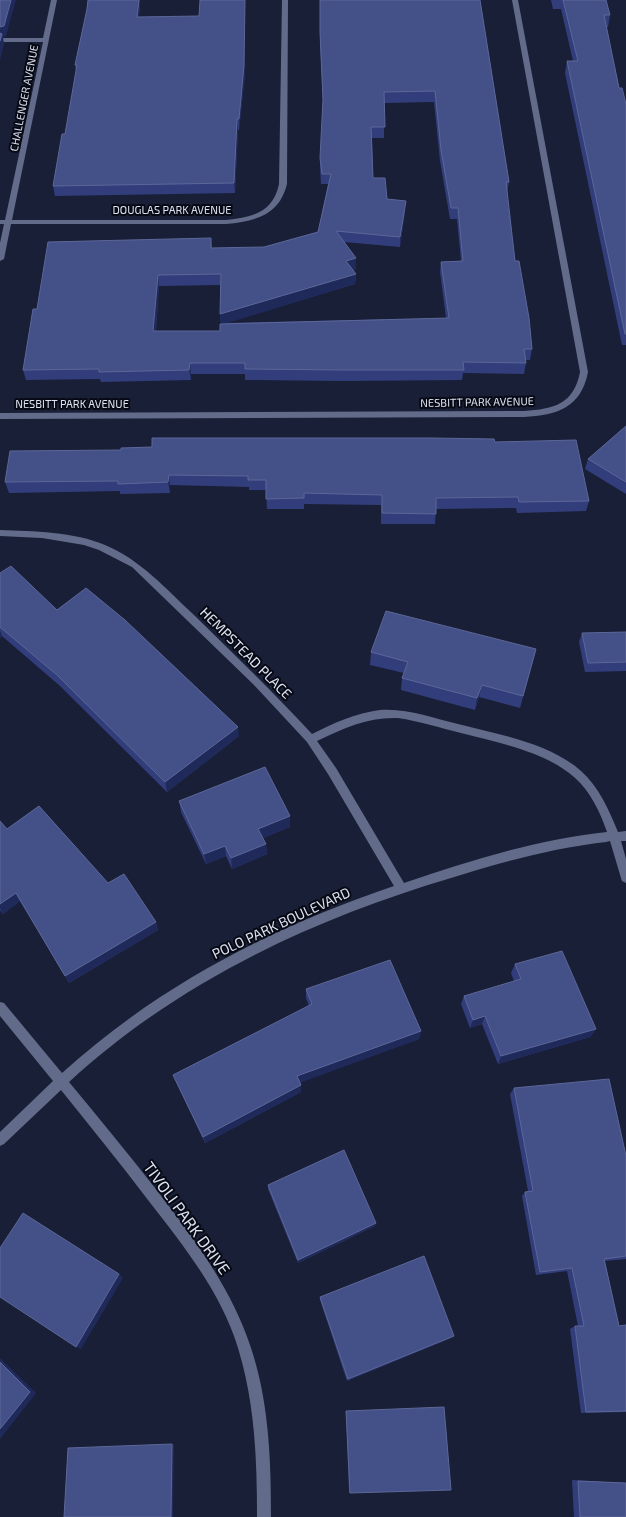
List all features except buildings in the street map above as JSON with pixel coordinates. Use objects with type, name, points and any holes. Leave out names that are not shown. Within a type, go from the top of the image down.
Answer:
[{"type":"street","name":"CHALLENGER AVENUE","points":[[0,259],[4,222],[22,161],[54,0]]},
{"type":"street","name":"DOUGLAS PARK AVENUE","points":[[4,222],[226,222],[251,218],[271,209],[280,197],[283,184],[285,0]]},
{"type":"street","name":"NESBITT PARK AVENUE","points":[[0,416],[537,413],[549,411],[569,402],[581,388],[584,372],[515,0]]},
{"type":"street","points":[[0,40],[45,40]]},
{"type":"street","name":"HEMPSTEAD PLACE","points":[[0,533],[42,535],[84,542],[102,547],[134,565],[256,681],[311,739],[332,770],[401,888]]},
{"type":"street","points":[[311,739],[358,719],[390,714],[438,723],[515,744],[555,759],[580,776],[598,800],[608,818],[626,878]]},
{"type":"street","name":"POLO PARK BOULEVARD","points":[[0,1140],[62,1080],[138,1018],[213,970],[251,950],[324,917],[401,888],[526,852],[613,836],[626,836]]},
{"type":"street","name":"TIVOLI PARK DRIVE","points":[[0,1007],[62,1080],[181,1232],[204,1262],[222,1294],[236,1326],[249,1364],[258,1404],[265,1490],[264,1517]]}]
